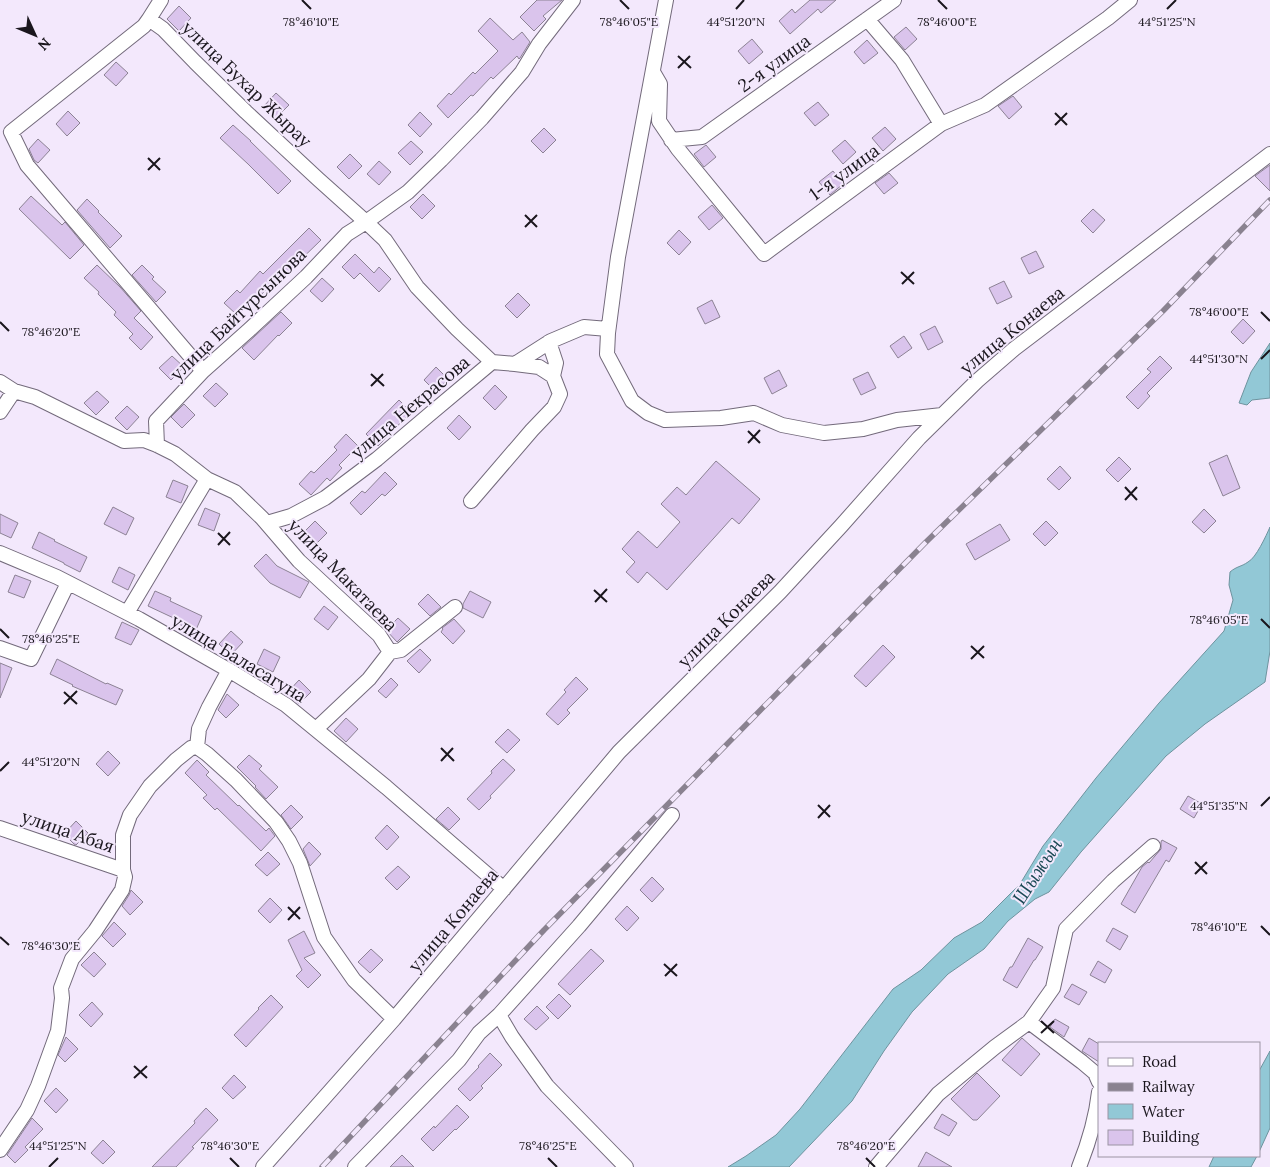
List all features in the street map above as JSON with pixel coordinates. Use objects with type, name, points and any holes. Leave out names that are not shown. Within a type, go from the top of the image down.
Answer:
[{"type":"street","points":[[161,0],[144,26],[11,132],[33,172],[203,371]]},
{"type":"street","name":"улица Байтурсынова","points":[[157,446],[156,421],[203,371],[292,290],[347,234],[408,192],[442,160],[522,72],[573,0]]},
{"type":"street","name":"2-я улица","points":[[671,140],[702,137],[894,0]]},
{"type":"street","name":"1-я улица","points":[[653,72],[660,84],[659,121],[678,149],[764,254],[941,124],[984,105],[1108,18],[1130,0]]},
{"type":"street","points":[[668,2],[618,257],[608,329],[606,354],[632,402],[648,413],[665,420],[722,418],[754,413],[782,425],[824,433],[863,429],[897,420],[942,415]]},
{"type":"street","name":"улица Бухар Жырау","points":[[150,19],[163,29],[246,112],[366,222]]},
{"type":"street","points":[[868,19],[902,60],[941,124]]},
{"type":"street","name":"улица Конаева","points":[[263,1167],[394,1019],[620,752],[780,592],[919,438],[1014,349],[1270,154]]},
{"type":"street","points":[[366,222],[384,240],[417,287],[456,329],[492,362]]},
{"type":"street","points":[[515,364],[549,342],[584,327],[608,329]]},
{"type":"street","points":[[471,501],[554,406],[560,394],[553,376],[556,363],[549,342]]},
{"type":"street","name":"улица Некрасова","points":[[267,523],[291,516],[325,498],[378,460],[492,362],[540,367],[553,376]]},
{"type":"street","name":"улица Макатаева","points":[[0,382],[14,391],[35,397],[124,441],[144,440],[175,454],[207,479],[235,492],[267,523],[299,560],[379,634],[390,652],[369,680],[316,729]]},
{"type":"street","points":[[0,412],[14,391]]},
{"type":"street","points":[[127,613],[207,479]]},
{"type":"street","name":"улица Баласагуна","points":[[0,553],[68,583],[127,613],[286,704],[504,889]]},
{"type":"street","points":[[0,648],[31,659],[68,583]]},
{"type":"street","points":[[390,652],[401,650],[454,608]]},
{"type":"street","points":[[197,747],[199,728],[229,670]]},
{"type":"street","points":[[0,1150],[27,1110],[38,1086],[58,1031],[62,998],[61,988],[72,958],[95,931],[122,890],[126,877],[123,870],[123,835],[130,815],[150,786],[191,748],[197,747],[208,754],[276,822],[290,841],[300,863],[324,936],[354,980],[394,1019]]},
{"type":"street","points":[[356,1167],[459,1060],[479,1033],[499,1015],[579,926],[672,815]]},
{"type":"street","name":"улица Абая","points":[[0,828],[123,870]]},
{"type":"street","points":[[876,1167],[938,1094],[1028,1022],[1052,988],[1066,929],[1113,881],[1153,846]]},
{"type":"street","points":[[499,1015],[512,1037],[547,1086],[626,1167]]},
{"type":"street","points":[[1028,1022],[1088,1068],[1095,1074],[1098,1080]]},
{"type":"street","points":[[1079,1167],[1089,1144],[1098,1102]]},
{"type":"water","points":[[1270,343],[1270,398],[1252,400],[1247,405],[1239,403],[1251,372]]},
{"type":"water","name":"Шыжын","points":[[1270,527],[1270,651],[1265,682],[1205,724],[1166,756],[1081,852],[1049,892],[1035,899],[1008,921],[984,949],[948,974],[912,1012],[852,1101],[789,1167],[728,1167],[776,1135],[800,1109],[893,989],[921,970],[954,938],[982,922],[1020,884],[1043,846],[1096,778],[1159,703],[1224,631],[1233,600],[1229,585],[1230,572],[1251,560]]},
{"type":"water","points":[[1270,1051],[1270,1128],[1260,1150],[1260,1069]]},
{"type":"water","points":[[1214,1157],[1256,1157],[1251,1167],[1209,1167]]},
{"type":"building","points":[[537,0],[562,0],[543,16],[546,19],[534,31],[520,17]]},
{"type":"building","points":[[810,0],[836,0],[821,13],[818,9],[790,34],[779,21],[792,9],[795,13]]},
{"type":"building","points":[[179,6],[191,18],[179,31],[167,19]]},
{"type":"building","points":[[490,18],[513,40],[522,32],[530,42],[519,59],[517,56],[493,79],[491,77],[448,118],[437,106],[449,93],[451,95],[473,72],[475,74],[498,51],[478,31]]},
{"type":"building","points":[[906,27],[917,39],[905,50],[894,37]]},
{"type":"building","points":[[752,39],[763,52],[749,64],[738,51]]},
{"type":"building","points":[[867,40],[878,53],[864,64],[854,52]]},
{"type":"building","points":[[116,62],[128,73],[116,86],[104,75]]},
{"type":"building","points":[[276,93],[289,105],[276,118],[264,106]]},
{"type":"building","points":[[1013,96],[1022,107],[1009,119],[998,106]]},
{"type":"building","points":[[818,102],[829,115],[815,126],[804,113]]},
{"type":"building","points":[[68,111],[80,123],[67,136],[56,124]]},
{"type":"building","points":[[420,112],[432,124],[420,137],[408,125]]},
{"type":"building","points":[[233,125],[291,181],[278,194],[220,138]]},
{"type":"building","points":[[885,127],[896,139],[883,151],[872,138]]},
{"type":"building","points":[[544,128],[556,140],[543,153],[531,141]]},
{"type":"building","points":[[38,139],[50,150],[38,163],[34,160],[29,149]]},
{"type":"building","points":[[845,140],[856,152],[843,164],[832,151]]},
{"type":"building","points":[[411,141],[423,152],[410,165],[398,153]]},
{"type":"building","points":[[706,145],[716,157],[704,167],[694,154]]},
{"type":"building","points":[[350,154],[362,166],[349,179],[337,167]]},
{"type":"building","points":[[379,161],[391,172],[379,185],[367,174]]},
{"type":"building","points":[[1270,165],[1270,191],[1255,176]]},
{"type":"building","points":[[833,171],[843,184],[830,195],[819,182]]},
{"type":"building","points":[[889,173],[898,183],[884,194],[875,183]]},
{"type":"building","points":[[423,194],[435,206],[422,219],[410,207]]},
{"type":"building","points":[[31,196],[62,225],[65,222],[84,245],[70,259],[19,209]]},
{"type":"building","points":[[87,199],[122,236],[110,248],[77,210]]},
{"type":"building","points":[[712,205],[723,218],[709,230],[698,217]]},
{"type":"building","points":[[1093,209],[1105,220],[1093,233],[1081,221]]},
{"type":"building","points":[[309,228],[321,240],[288,272],[285,270],[260,296],[257,293],[236,314],[224,303],[237,290],[240,293],[260,271],[263,274]]},
{"type":"building","points":[[679,230],[691,242],[679,255],[667,243]]},
{"type":"building","points":[[1036,251],[1044,267],[1029,274],[1021,258]]},
{"type":"building","points":[[355,254],[374,273],[379,267],[391,279],[379,292],[360,273],[354,279],[342,267]]},
{"type":"building","points":[[97,265],[141,311],[134,318],[153,337],[141,350],[129,338],[133,334],[114,315],[116,312],[84,278]]},
{"type":"building","points":[[142,265],[154,277],[152,279],[166,292],[156,302],[132,275]]},
{"type":"building","points":[[322,278],[334,289],[322,302],[310,291]]},
{"type":"building","points":[[1004,281],[1012,297],[997,304],[989,288]]},
{"type":"building","points":[[518,293],[530,305],[517,318],[505,306]]},
{"type":"building","points":[[712,300],[720,317],[705,324],[697,308]]},
{"type":"building","points":[[281,312],[292,323],[254,360],[242,348]]},
{"type":"building","points":[[1243,319],[1255,331],[1243,344],[1231,332]]},
{"type":"building","points":[[935,326],[943,342],[928,350],[920,334]]},
{"type":"building","points":[[904,336],[912,348],[898,358],[890,346]]},
{"type":"building","points":[[172,356],[184,367],[171,380],[159,368]]},
{"type":"building","points":[[1160,356],[1172,368],[1147,393],[1150,396],[1138,409],[1126,397],[1151,372],[1147,369]]},
{"type":"building","points":[[436,367],[448,379],[436,392],[424,380]]},
{"type":"building","points":[[779,370],[787,386],[772,394],[764,378]]},
{"type":"building","points":[[868,372],[876,388],[861,395],[853,379]]},
{"type":"building","points":[[216,383],[228,394],[215,407],[203,396]]},
{"type":"building","points":[[495,385],[507,397],[495,410],[483,398]]},
{"type":"building","points":[[97,391],[109,402],[96,415],[84,403]]},
{"type":"building","points":[[399,400],[411,412],[378,446],[366,434]]},
{"type":"building","points":[[184,404],[195,415],[182,428],[171,417]]},
{"type":"building","points":[[127,406],[139,417],[127,430],[115,418]]},
{"type":"building","points":[[459,415],[471,427],[459,440],[447,428]]},
{"type":"building","points":[[346,434],[358,446],[339,465],[342,468],[330,481],[327,478],[311,495],[299,484],[311,471],[314,473],[337,450],[334,447]]},
{"type":"building","points":[[1227,455],[1240,488],[1223,496],[1209,463]]},
{"type":"building","points":[[1119,457],[1131,469],[1118,482],[1106,470]]},
{"type":"building","points":[[716,461],[760,499],[739,524],[732,518],[667,590],[647,572],[638,583],[626,572],[635,562],[622,549],[638,531],[657,548],[680,522],[661,504],[677,487],[686,495]]},
{"type":"building","points":[[1060,466],[1071,478],[1059,490],[1047,479]]},
{"type":"building","points":[[385,472],[397,484],[385,496],[382,494],[361,515],[350,503],[362,491],[365,493]]},
{"type":"building","points":[[173,480],[188,486],[181,503],[166,497]]},
{"type":"building","points":[[113,507],[134,518],[126,535],[104,524]]},
{"type":"building","points":[[205,508],[220,514],[214,531],[198,525]]},
{"type":"building","points":[[1204,509],[1216,521],[1204,533],[1192,522]]},
{"type":"building","points":[[0,514],[18,523],[11,538],[0,533]]},
{"type":"building","points":[[315,521],[327,533],[314,546],[302,534]]},
{"type":"building","points":[[1046,521],[1058,533],[1045,546],[1033,534]]},
{"type":"building","points":[[1000,524],[1010,540],[975,560],[966,544]]},
{"type":"building","points":[[39,532],[87,557],[80,572],[32,548]]},
{"type":"building","points":[[266,554],[277,566],[309,582],[300,598],[270,583],[254,566]]},
{"type":"building","points":[[119,567],[135,575],[128,590],[112,582]]},
{"type":"building","points":[[15,575],[31,581],[24,598],[8,592]]},
{"type":"building","points":[[155,591],[171,598],[170,601],[202,616],[195,632],[179,624],[180,621],[148,606]]},
{"type":"building","points":[[470,591],[491,602],[483,618],[463,608],[463,604]]},
{"type":"building","points":[[428,594],[441,607],[430,616],[418,604]]},
{"type":"building","points":[[324,606],[338,617],[328,630],[314,619]]},
{"type":"building","points":[[398,618],[410,629],[397,642],[386,630]]},
{"type":"building","points":[[454,619],[465,631],[453,644],[441,632],[442,628]]},
{"type":"building","points":[[122,622],[139,630],[131,645],[115,638]]},
{"type":"building","points":[[231,631],[243,642],[231,655],[219,644]]},
{"type":"building","points":[[883,645],[895,657],[866,687],[854,676]]},
{"type":"building","points":[[264,649],[280,657],[273,672],[257,664]]},
{"type":"building","points":[[420,649],[431,660],[419,673],[407,661]]},
{"type":"building","points":[[57,659],[106,684],[123,690],[116,705],[72,686],[50,674]]},
{"type":"building","points":[[0,663],[12,668],[0,698]]},
{"type":"building","points":[[576,677],[588,689],[567,710],[570,713],[558,725],[546,714],[566,692],[564,690]]},
{"type":"building","points":[[391,678],[398,685],[386,698],[378,691]]},
{"type":"building","points":[[299,680],[311,692],[299,704],[287,693]]},
{"type":"building","points":[[227,694],[239,705],[226,718],[218,710]]},
{"type":"building","points":[[346,718],[358,729],[346,742],[334,731]]},
{"type":"building","points":[[508,729],[520,740],[507,753],[495,742]]},
{"type":"building","points":[[108,751],[120,763],[108,776],[96,764]]},
{"type":"building","points":[[249,755],[262,766],[259,769],[278,787],[266,799],[237,767]]},
{"type":"building","points":[[503,759],[515,770],[479,810],[467,799]]},
{"type":"building","points":[[197,760],[209,772],[206,775],[266,831],[269,828],[275,836],[261,851],[217,808],[215,810],[203,798],[207,795],[185,773]]},
{"type":"building","points":[[1188,796],[1202,804],[1194,818],[1180,809]]},
{"type":"building","points":[[291,805],[303,817],[291,829],[281,815]]},
{"type":"building","points":[[448,807],[460,819],[449,830],[436,819]]},
{"type":"building","points":[[76,821],[88,833],[76,845],[64,834]]},
{"type":"building","points":[[387,825],[399,837],[387,850],[375,838]]},
{"type":"building","points":[[1162,840],[1177,848],[1169,862],[1166,860],[1135,913],[1121,904],[1142,867],[1149,863],[1161,849]]},
{"type":"building","points":[[309,842],[321,854],[310,866],[303,849]]},
{"type":"building","points":[[268,852],[280,864],[267,876],[255,865]]},
{"type":"building","points":[[398,866],[410,877],[397,890],[385,878]]},
{"type":"building","points":[[652,877],[664,889],[652,902],[640,890]]},
{"type":"building","points":[[131,890],[143,902],[130,915],[122,906]]},
{"type":"building","points":[[270,898],[282,910],[270,923],[258,911]]},
{"type":"building","points":[[627,906],[639,918],[627,931],[615,919]]},
{"type":"building","points":[[114,922],[126,934],[113,947],[102,936]]},
{"type":"building","points":[[1113,928],[1128,936],[1120,950],[1106,941]]},
{"type":"building","points":[[304,931],[315,953],[304,958],[321,975],[308,988],[296,976],[302,970],[288,940]]},
{"type":"building","points":[[1028,938],[1043,947],[1017,988],[1003,980]]},
{"type":"building","points":[[371,949],[383,960],[370,973],[358,962]]},
{"type":"building","points":[[591,949],[604,961],[570,995],[558,984]]},
{"type":"building","points":[[94,952],[106,964],[94,977],[81,965]]},
{"type":"building","points":[[1098,961],[1112,970],[1105,983],[1090,975]]},
{"type":"building","points":[[1072,984],[1087,992],[1079,1005],[1064,997]]},
{"type":"building","points":[[559,994],[571,1006],[558,1019],[546,1007]]},
{"type":"building","points":[[271,995],[283,1007],[246,1047],[234,1035]]},
{"type":"building","points":[[92,1002],[103,1014],[91,1027],[79,1015]]},
{"type":"building","points":[[537,1006],[549,1018],[536,1030],[524,1019]]},
{"type":"building","points":[[1055,1019],[1069,1027],[1064,1037],[1050,1027]]},
{"type":"building","points":[[66,1037],[78,1049],[65,1062],[58,1055]]},
{"type":"building","points":[[1022,1038],[1040,1054],[1021,1076],[1002,1060]]},
{"type":"building","points":[[1089,1038],[1098,1043],[1098,1061],[1082,1051]]},
{"type":"building","points":[[490,1053],[502,1065],[481,1086],[483,1088],[470,1101],[458,1089]]},
{"type":"building","points":[[977,1073],[1000,1096],[977,1120],[973,1120],[951,1099]]},
{"type":"building","points":[[234,1075],[246,1087],[233,1099],[222,1088]]},
{"type":"building","points":[[56,1088],[68,1100],[56,1113],[44,1101]]},
{"type":"building","points":[[457,1105],[469,1117],[433,1151],[421,1139],[434,1126],[435,1128]]},
{"type":"building","points":[[206,1108],[218,1120],[192,1147],[194,1148],[176,1167],[152,1167],[195,1123],[194,1121]]},
{"type":"building","points":[[942,1114],[957,1123],[949,1136],[934,1128]]},
{"type":"building","points":[[32,1118],[43,1129],[25,1147],[28,1150],[15,1163],[7,1155]]},
{"type":"building","points":[[103,1140],[115,1152],[103,1164],[91,1153]]},
{"type":"building","points":[[926,1152],[952,1167],[918,1167]]},
{"type":"building","points":[[402,1155],[414,1167],[390,1167]]},
{"type":"railway","points":[[322,1167],[544,930],[925,543],[1163,311],[1270,200]]}]
